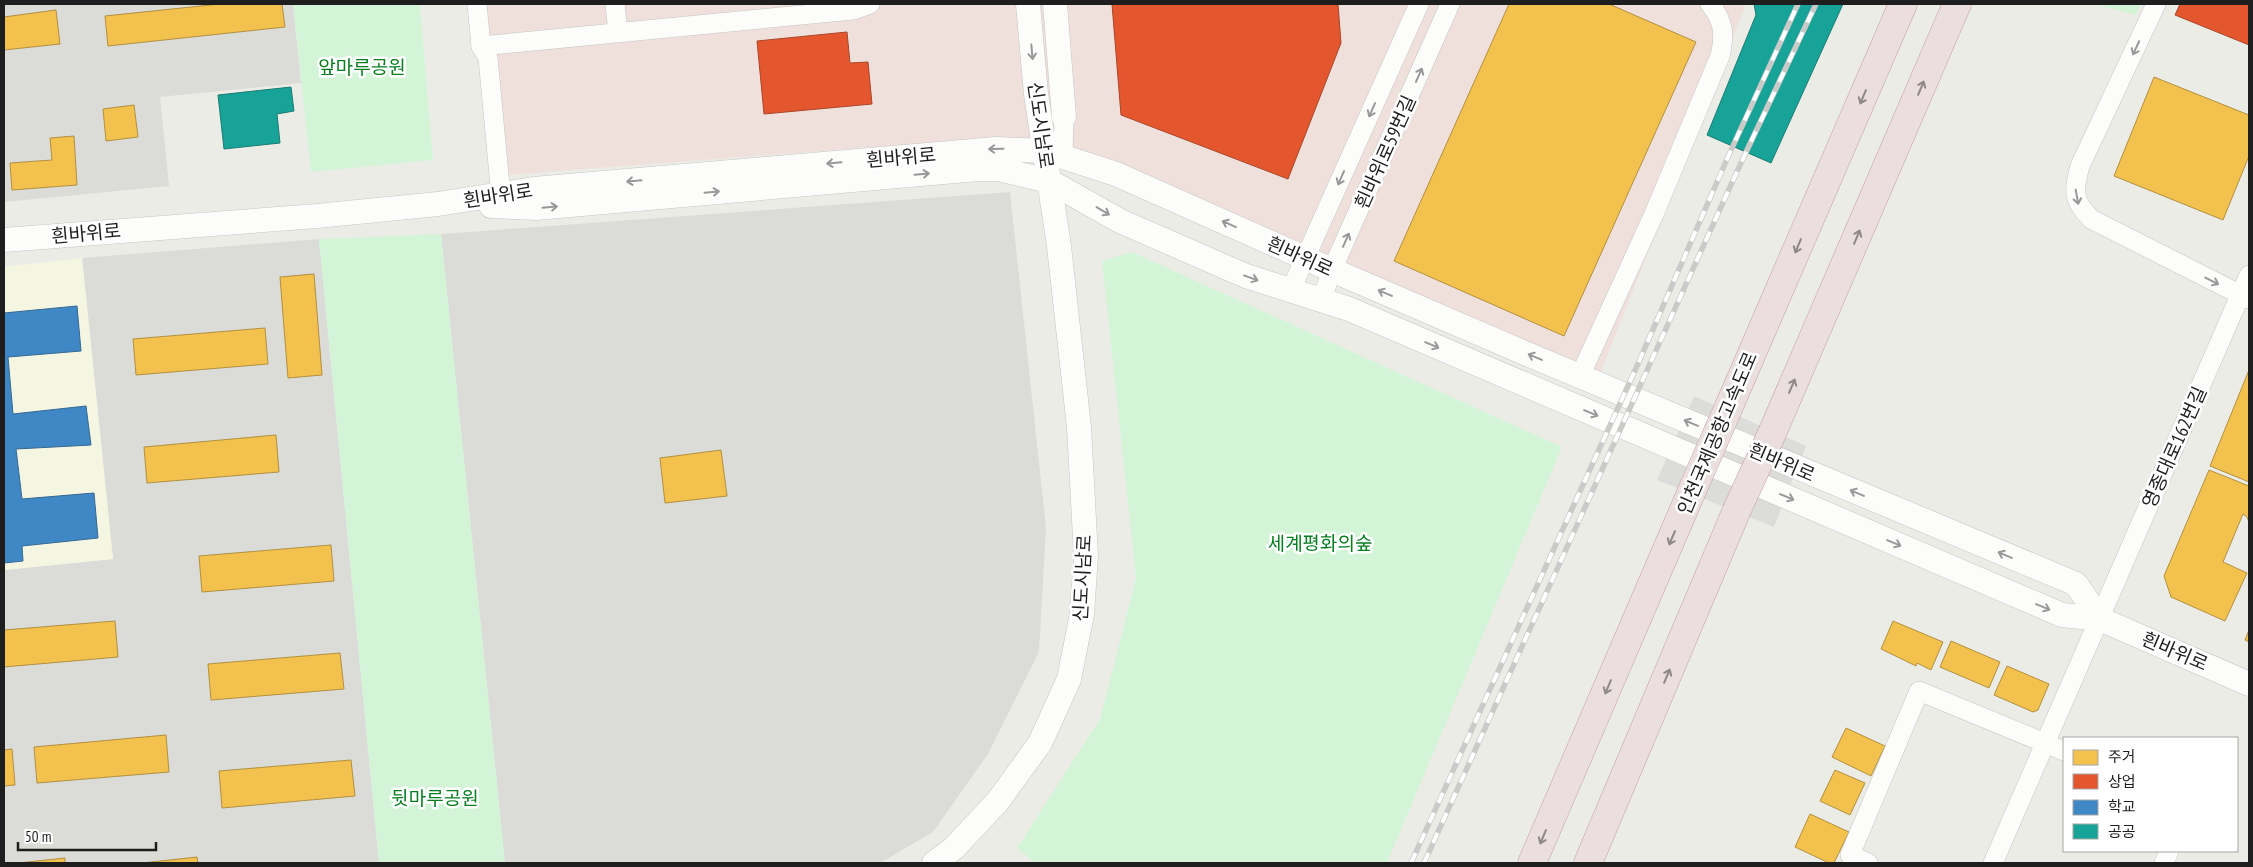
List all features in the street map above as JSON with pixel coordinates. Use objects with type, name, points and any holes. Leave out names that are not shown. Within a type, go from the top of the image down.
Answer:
[{"type":"highway","name":"인천국제공항고속도로","points":[[1532,863],[1903,4]]},
{"type":"highway","points":[[1588,863],[1736,512],[1773,431],[1957,4]]},
{"type":"highway","points":[[1599,863],[1628,770]]},
{"type":"street","points":[[477,4],[481,46],[476,60],[495,201]]},
{"type":"street","points":[[615,4],[618,32]]},
{"type":"street","points":[[481,46],[852,10],[870,4]]},
{"type":"street","name":"신도시남로","points":[[934,863],[954,848],[998,801],[1040,743],[1069,679],[1082,614],[1086,556],[1079,427],[1059,246],[1054,153],[1036,94],[1028,4]]},
{"type":"street","name":"신도시남로","points":[[1054,153],[1064,117],[1055,4]]},
{"type":"street","name":"흰바위로59번길","points":[[1290,292],[1419,4]]},
{"type":"street","name":"흰바위로59번길","points":[[1321,301],[1332,270],[1450,4]]},
{"type":"street","points":[[1580,376],[1654,214],[1720,56],[1723,29],[1720,17],[1710,4]]},
{"type":"street","points":[[2156,4],[2080,166],[2076,180],[2076,195],[2079,207],[2091,219],[2245,298]]},
{"type":"street","name":"흰바위로","points":[[495,201],[534,189],[996,149],[1054,153],[1116,174],[1332,270],[1580,376],[2076,584],[2100,619]]},
{"type":"street","name":"흰바위로","points":[[4,240],[317,216],[438,204],[495,201],[536,208],[978,169],[998,169],[1055,184],[1120,221],[1246,276],[1290,292],[1349,309],[2062,615],[2100,619],[2249,684]]},
{"type":"street","name":"영종대로162번길","points":[[1993,863],[2126,556],[2245,298],[2249,275]]},
{"type":"street","points":[[1868,863],[1850,855],[1919,691],[2063,751]]},
{"type":"shaded area","points":[[4,4],[293,4],[301,83],[160,97],[169,186],[4,202]]},
{"type":"shaded area","points":[[473,4],[1746,4],[1593,392],[1006,137],[491,176]]},
{"type":"shaded area","points":[[1010,192],[1046,528],[1039,652],[988,754],[933,832],[880,863],[505,863],[441,234]]},
{"type":"shaded area","points":[[319,239],[379,863],[4,863],[4,570],[113,559],[82,258]]},
{"type":"shaded area","points":[[82,258],[113,559],[4,570],[4,267]]},
{"type":"green space","name":"앞마루공원","points":[[293,4],[420,4],[433,160],[311,172]]},
{"type":"green space","points":[[2094,4],[2141,4],[2136,15]]},
{"type":"green space","name":"뒷마루공원","points":[[441,234],[505,863],[379,863],[319,239]]},
{"type":"green space","name":"세계평화의숲","points":[[1132,252],[1562,447],[1387,863],[1035,863],[1017,848],[1100,719],[1136,578],[1102,261]]},
{"type":"pier","points":[[1694,396],[1806,446],[1774,527],[1657,480]]},
{"type":"building: 주거","points":[[220,4],[282,4],[285,27],[108,46],[105,16]]},
{"type":"building: 주거","points":[[1509,4],[1609,4],[1696,42],[1564,336],[1394,261]]},
{"type":"building: 주거","points":[[56,10],[60,44],[4,50],[4,17]]},
{"type":"building: 주거","points":[[2154,77],[2249,115],[2249,156],[2223,220],[2114,176]]},
{"type":"building: 주거","points":[[134,105],[138,137],[106,141],[103,109]]},
{"type":"building: 주거","points":[[74,136],[77,185],[12,190],[10,163],[52,160],[50,138]]},
{"type":"building: 주거","points":[[314,274],[322,375],[288,378],[280,277]]},
{"type":"building: 주거","points":[[265,328],[268,364],[136,375],[133,339]]},
{"type":"building: 주거","points":[[2249,370],[2249,482],[2210,466]]},
{"type":"building: 주거","points":[[276,435],[279,472],[147,483],[144,447]]},
{"type":"building: 주거","points":[[721,450],[727,496],[665,503],[660,458]]},
{"type":"building: 주거","points":[[2209,470],[2249,486],[2249,522],[2243,514],[2223,562],[2247,573],[2225,621],[2171,597],[2164,576]]},
{"type":"building: 주거","points":[[331,545],[334,581],[202,592],[199,556]]},
{"type":"building: 주거","points":[[115,621],[118,657],[4,667],[4,630]]},
{"type":"building: 주거","points":[[1893,621],[1943,642],[1931,670],[1917,663],[1916,666],[1881,649]]},
{"type":"building: 주거","points":[[2249,630],[2249,642],[2245,640]]},
{"type":"building: 주거","points":[[1951,641],[2000,662],[1989,688],[1940,667]]},
{"type":"building: 주거","points":[[340,653],[344,689],[211,700],[208,664]]},
{"type":"building: 주거","points":[[2007,666],[2049,684],[2038,710],[2033,712],[1994,695]]},
{"type":"building: 주거","points":[[1846,728],[1885,746],[1871,776],[1832,757]]},
{"type":"building: 주거","points":[[166,735],[169,772],[37,783],[34,747]]},
{"type":"building: 주거","points":[[12,749],[15,785],[4,786],[4,750]]},
{"type":"building: 주거","points":[[351,760],[355,796],[222,808],[219,771]]},
{"type":"building: 주거","points":[[1835,770],[1865,783],[1850,815],[1820,801]]},
{"type":"building: 주거","points":[[1810,814],[1849,832],[1834,863],[1829,863],[1795,847]]},
{"type":"building: 주거","points":[[197,857],[198,863],[142,863]]},
{"type":"building: 주거","points":[[65,858],[65,863],[18,863]]},
{"type":"building: 상업","points":[[1112,4],[1338,4],[1341,43],[1288,179],[1121,115]]},
{"type":"building: 상업","points":[[2180,4],[2249,4],[2249,45],[2175,15]]},
{"type":"building: 상업","points":[[847,32],[850,63],[868,62],[872,104],[764,114],[757,41]]},
{"type":"building: 학교","points":[[77,306],[81,351],[8,357],[13,414],[86,406],[91,445],[16,449],[22,499],[94,493],[98,538],[22,546],[23,561],[4,563],[4,313]]},
{"type":"building: 공공","points":[[1754,4],[1843,4],[1771,163],[1707,135],[1756,15]]},
{"type":"building: 공공","points":[[291,87],[294,111],[277,114],[280,143],[224,149],[218,95]]},
{"type":"railway","points":[[1411,863],[1637,366],[1727,159],[1798,4]]},
{"type":"railway","points":[[1424,863],[1740,165],[1816,4]]}]
